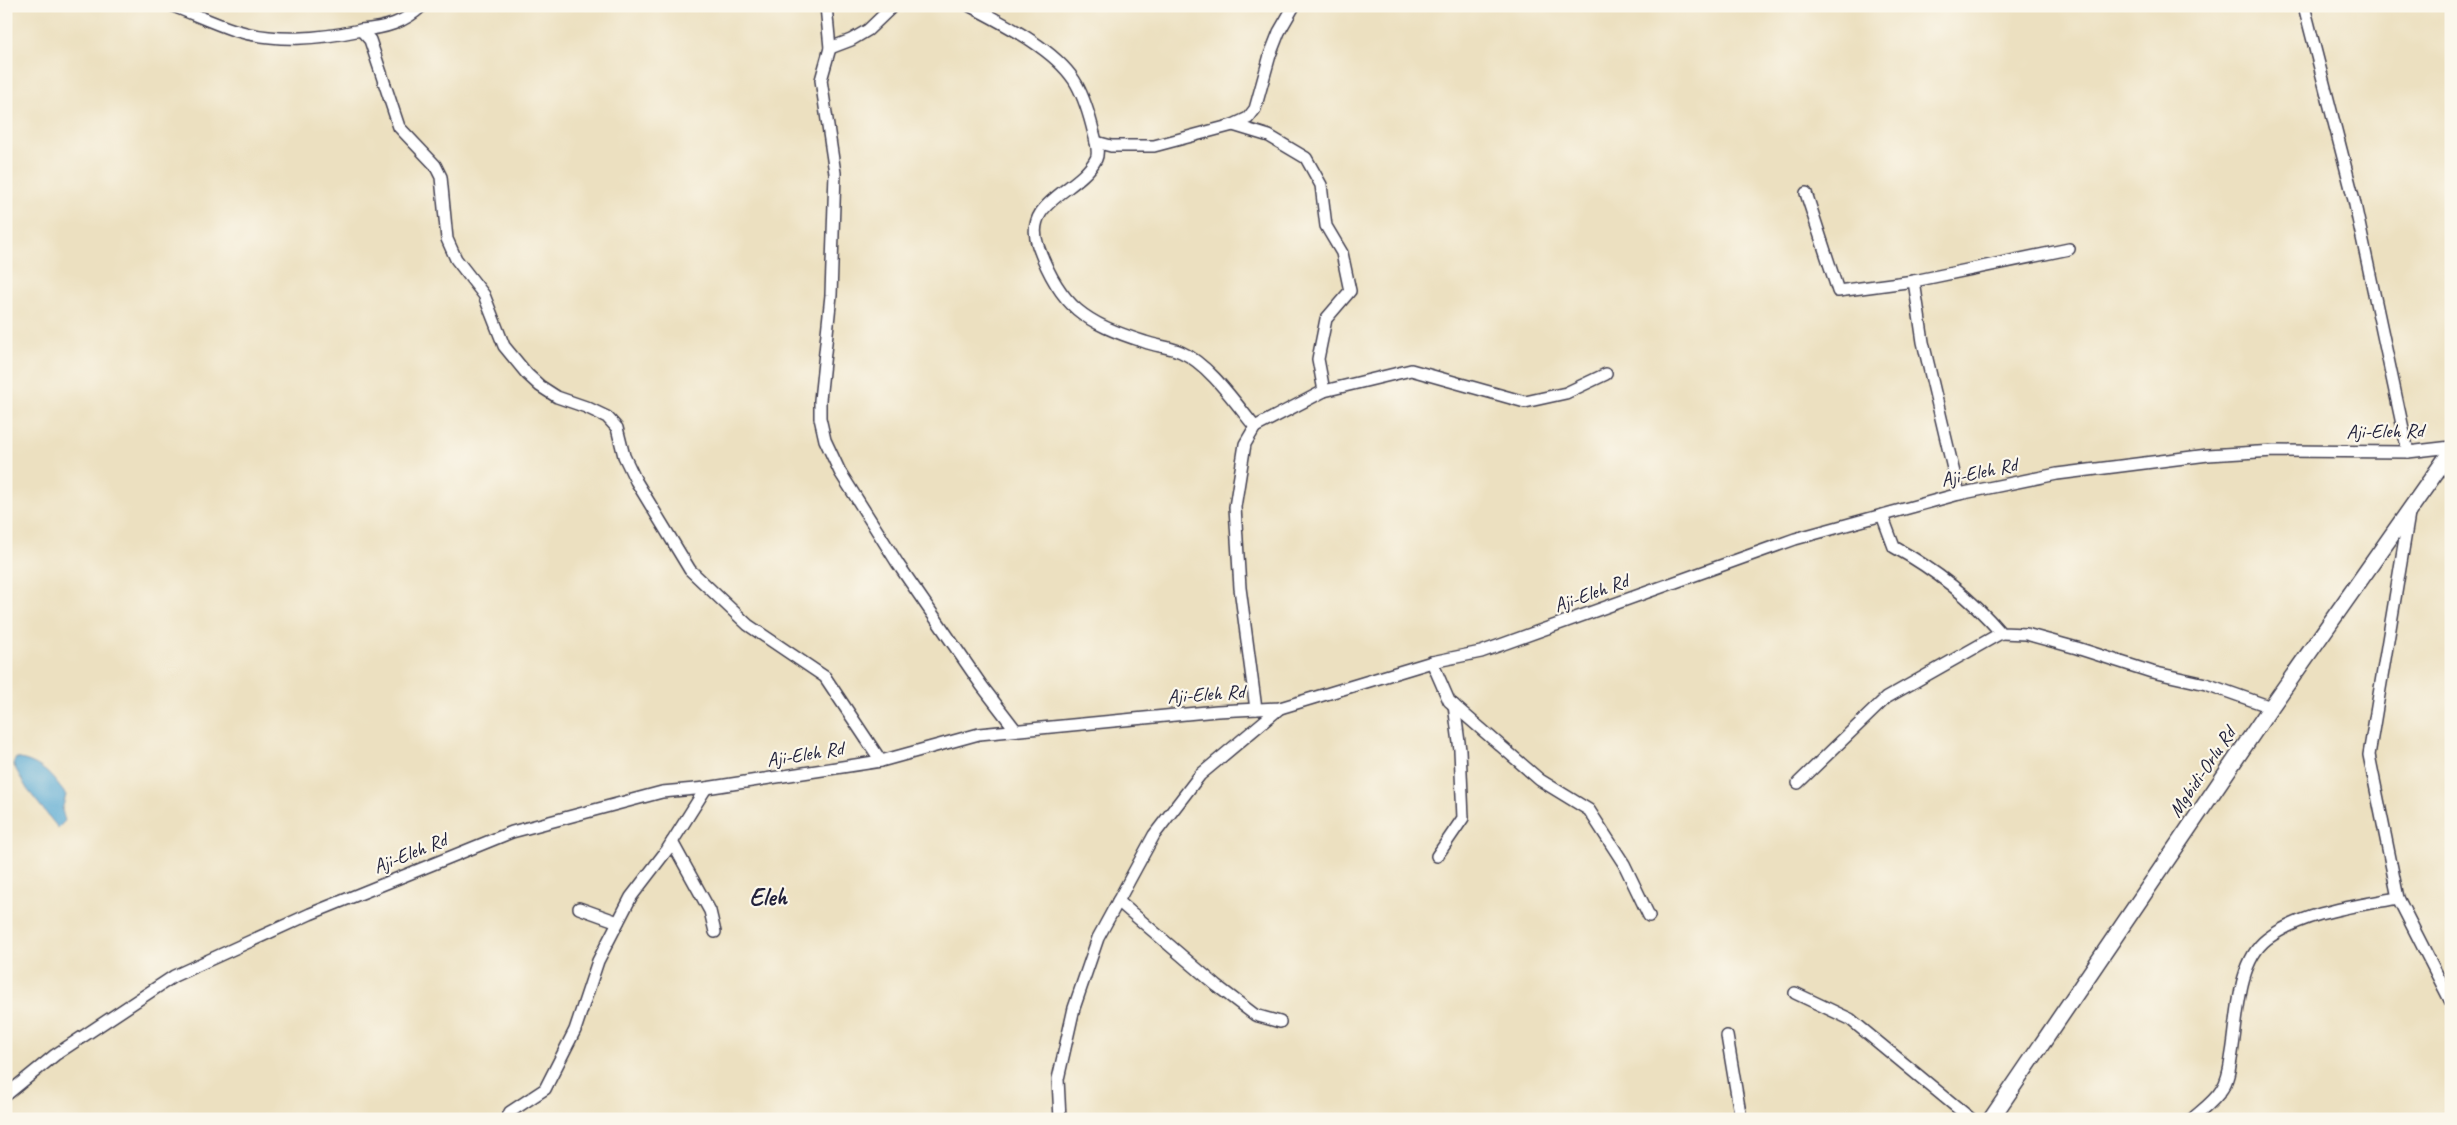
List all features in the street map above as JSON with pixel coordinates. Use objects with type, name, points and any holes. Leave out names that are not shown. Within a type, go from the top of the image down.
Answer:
[{"type":"main road","name":"Mgbidi-Orlu Rd","points":[[1991,1119],[2271,707],[2409,512],[2451,449]]},
{"type":"street","points":[[173,6],[214,23],[269,38],[288,39],[380,29],[394,24],[422,6]]},
{"type":"street","points":[[826,6],[830,48],[821,80],[834,173],[831,295],[820,400],[820,418],[825,440],[840,472],[898,564],[982,686],[1015,729]]},
{"type":"street","points":[[830,48],[851,40],[868,30],[893,6]]},
{"type":"street","points":[[970,6],[1053,56],[1074,80],[1087,109],[1096,142],[1097,157],[1084,177],[1058,194],[1039,214],[1034,228],[1048,272],[1065,298],[1086,319],[1109,330],[1181,352],[1202,365],[1255,427]]},
{"type":"street","points":[[1096,142],[1120,147],[1154,146],[1233,125],[1248,118],[1255,109],[1270,55],[1279,32],[1294,6]]},
{"type":"street","points":[[2304,6],[2354,200],[2408,452]]},
{"type":"street","points":[[361,30],[370,40],[398,127],[435,166],[441,177],[447,239],[456,259],[484,295],[504,346],[527,374],[540,386],[557,397],[586,406],[607,417],[617,428],[624,456],[636,481],[690,570],[748,625],[825,677],[881,761]]},
{"type":"street","points":[[1233,125],[1268,136],[1306,158],[1321,185],[1326,226],[1342,253],[1350,291],[1326,319],[1318,359],[1324,391]]},
{"type":"street","points":[[1806,193],[1838,291],[1914,281],[2069,249]]},
{"type":"street","points":[[1914,281],[1923,342],[1959,494]]},
{"type":"street","points":[[1256,709],[1240,588],[1235,507],[1245,444],[1255,427],[1324,391],[1411,370],[1525,402],[1566,393],[1606,374]]},
{"type":"street","name":"Aji-Eleh Rd","points":[[6,1095],[54,1055],[174,976],[310,914],[512,832],[662,792],[706,788],[881,761],[979,734],[1015,729],[1280,708],[1432,662],[1481,652],[1795,540],[1959,494],[2057,474],[2208,455],[2274,451],[2408,452],[2451,449]]},
{"type":"street","points":[[2409,512],[2369,754],[2398,898],[2451,1002]]},
{"type":"street","points":[[1882,515],[1894,547],[1917,559],[1943,578],[1984,614],[2001,633]]},
{"type":"street","points":[[1798,783],[1886,698],[2001,633],[2026,634],[2152,672],[2206,684],[2271,707]]},
{"type":"street","points":[[1432,662],[1449,701],[1540,780],[1590,810],[1624,864],[1649,916]]},
{"type":"street","points":[[1437,856],[1463,818],[1460,750],[1454,705]]},
{"type":"street","points":[[1060,1119],[1058,1079],[1074,1008],[1098,938],[1154,835],[1200,775],[1280,708]]},
{"type":"street","points":[[507,1119],[510,1112],[545,1089],[575,1030],[598,961],[631,897],[672,842],[706,788]]},
{"type":"street","points":[[672,842],[710,911],[715,932]]},
{"type":"street","points":[[2192,1119],[2222,1090],[2228,1073],[2244,974],[2253,954],[2267,939],[2309,919],[2345,908],[2398,898]]},
{"type":"street","points":[[1118,901],[1217,986],[1255,1015],[1280,1022]]},
{"type":"street","points":[[579,908],[618,922]]},
{"type":"street","points":[[1795,993],[1850,1019],[1971,1119]]},
{"type":"street","points":[[1728,1036],[1741,1119]]},
{"type":"water","points":[[16,758],[33,763],[45,770],[66,795],[62,810],[65,821],[58,828],[27,789],[13,764]]},
{"type":"district","name":"Eleh","points":[[768,897]]}]
